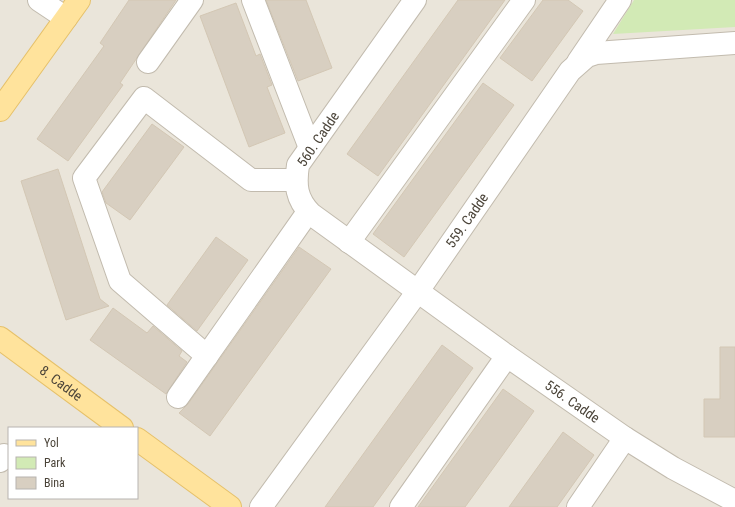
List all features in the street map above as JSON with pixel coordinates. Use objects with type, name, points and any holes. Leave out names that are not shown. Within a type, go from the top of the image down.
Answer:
[{"type":"main road","points":[[0,110],[79,0]]},
{"type":"main road","name":"8. Cadde","points":[[0,338],[121,427]]},
{"type":"main road","points":[[138,440],[228,507]]},
{"type":"street","points":[[39,0],[66,18]]},
{"type":"street","points":[[148,62],[192,0]]},
{"type":"street","points":[[253,0],[310,148]]},
{"type":"street","name":"560. Cadde","points":[[415,0],[298,165],[295,180],[297,193],[308,212],[418,291]]},
{"type":"street","points":[[349,242],[524,0]]},
{"type":"street","points":[[578,62],[620,0]]},
{"type":"street","name":"559. Cadde","points":[[261,507],[418,291],[570,71],[578,62],[586,56],[612,51],[735,43]]},
{"type":"street","points":[[207,356],[120,281],[84,178],[144,98],[251,180],[295,180]]},
{"type":"street","points":[[178,397],[308,212]]},
{"type":"street","name":"556. Cadde","points":[[418,291],[507,356],[625,438],[673,468],[735,501]]},
{"type":"street","points":[[401,507],[507,356]]},
{"type":"street","points":[[578,507],[625,438]]},
{"type":"shaded area","points":[[0,0],[735,0],[735,507],[0,507]]},
{"type":"green space","points":[[634,0],[735,0],[735,27],[613,34]]},
{"type":"building","points":[[129,0],[176,0],[120,83],[123,85],[68,161],[37,139],[104,46],[100,43]]},
{"type":"building","points":[[266,0],[306,0],[332,68],[298,81]]},
{"type":"building","points":[[458,0],[505,0],[378,176],[347,154]]},
{"type":"building","points":[[543,0],[568,0],[583,11],[532,81],[500,58]]},
{"type":"building","points":[[236,3],[256,56],[260,54],[272,85],[267,87],[285,133],[249,147],[200,16]]},
{"type":"building","points":[[483,83],[514,105],[404,257],[373,234]]},
{"type":"building","points":[[152,124],[184,147],[130,220],[106,203],[102,192]]},
{"type":"building","points":[[58,169],[100,299],[109,306],[66,320],[21,181]]},
{"type":"building","points":[[216,237],[248,260],[197,331],[167,305]]},
{"type":"building","points":[[299,247],[331,269],[210,436],[179,413],[188,404]]},
{"type":"building","points":[[113,308],[147,333],[153,326],[182,351],[179,356],[187,362],[166,394],[90,340]]},
{"type":"building","points":[[442,345],[473,368],[373,507],[325,507]]},
{"type":"building","points":[[720,347],[735,347],[735,437],[704,437],[704,399],[720,399]]},
{"type":"building","points":[[503,389],[534,411],[502,456],[465,507],[418,507]]},
{"type":"building","points":[[563,432],[594,455],[557,507],[509,507]]}]
